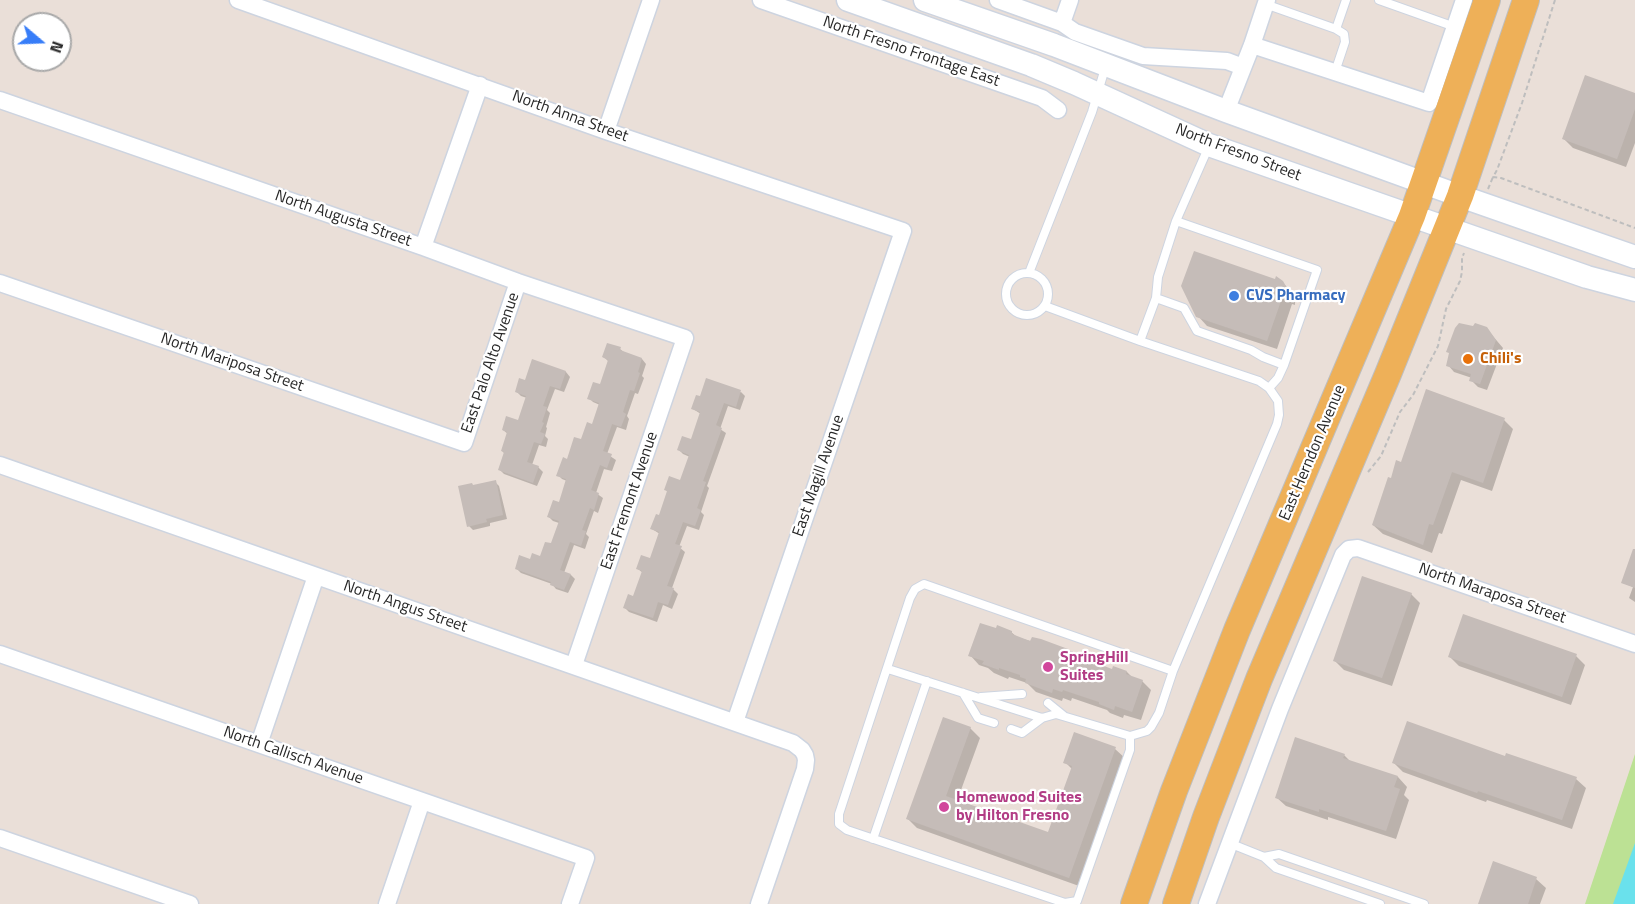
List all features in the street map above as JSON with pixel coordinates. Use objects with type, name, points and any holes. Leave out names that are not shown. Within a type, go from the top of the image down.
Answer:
[{"type":"main road","name":"North Fresno Street","points":[[848,0],[1031,65],[1209,146],[1587,277],[1635,290]]},
{"type":"main road","points":[[925,0],[1460,196],[1635,257]]},
{"type":"main road","name":"East Herndon Avenue","points":[[1134,904],[1174,791],[1237,630],[1425,183],[1487,0]]},
{"type":"main road","points":[[1176,904],[1206,817],[1259,679],[1448,228],[1526,0]]},
{"type":"street","name":"North Anna Street","points":[[237,0],[606,131],[903,231]]},
{"type":"street","points":[[606,131],[651,0]]},
{"type":"street","name":"North Fresno Frontage East","points":[[761,0],[1041,98],[1058,110]]},
{"type":"street","points":[[998,0],[1062,23],[1075,32],[1143,56],[1227,60],[1243,67]]},
{"type":"street","points":[[1062,23],[1070,0]]},
{"type":"street","points":[[1252,45],[1430,103],[1464,0]]},
{"type":"street","points":[[1226,111],[1266,2]]},
{"type":"street","points":[[423,247],[480,85]]},
{"type":"street","name":"North Augusta Street","points":[[0,100],[518,282],[685,338]]},
{"type":"street","name":"East Magill Avenue","points":[[735,722],[903,231]]},
{"type":"street","name":"East Palo Alto Avenue","points":[[464,443],[518,282]]},
{"type":"street","name":"North Mariposa Street","points":[[0,283],[464,443]]},
{"type":"street","name":"East Fremont Avenue","points":[[574,665],[685,338]]},
{"type":"street","name":"North Angus Street","points":[[0,465],[793,743],[805,755],[805,769],[759,904]]},
{"type":"street","name":"North Maraposa Street","points":[[1228,842],[1343,555],[1349,549],[1358,548],[1635,644]]},
{"type":"street","points":[[259,744],[316,576]]},
{"type":"street","name":"North Callisch Avenue","points":[[0,654],[586,858],[570,904]]},
{"type":"street","points":[[387,904],[422,801]]},
{"type":"street","points":[[0,838],[190,904]]},
{"type":"street","points":[[1206,904],[1228,842]]},
{"type":"lane","points":[[1336,29],[1346,0]]},
{"type":"lane","points":[[1379,0],[1455,27]]},
{"type":"lane","points":[[1266,2],[1344,34],[1345,42],[1335,72]]},
{"type":"lane","points":[[1029,273],[1092,111],[1106,65]]},
{"type":"lane","points":[[1140,341],[1156,298],[1158,277],[1176,221],[1209,146]]},
{"type":"lane","points":[[1176,221],[1317,270],[1284,365],[1278,378],[1269,388]]},
{"type":"lane","points":[[1029,273],[1042,279],[1046,285],[1048,299],[1045,306],[1035,314],[1022,315],[1011,309],[1006,291],[1008,285],[1017,276],[1029,273]]},
{"type":"lane","points":[[1156,298],[1184,308],[1197,331],[1251,350],[1284,365]]},
{"type":"lane","points":[[1011,729],[1022,733],[1042,718],[1056,714],[1130,735],[1147,731],[1151,727],[1159,714],[1173,671],[1279,415],[1278,401],[1269,388],[1259,381],[1045,306]]},
{"type":"lane","points":[[1130,735],[1130,750],[1077,901],[1065,903],[847,830],[840,824],[839,814],[910,598],[915,589],[924,584],[1173,671]]},
{"type":"lane","points":[[888,669],[1042,718]]},
{"type":"lane","points":[[873,839],[927,681]]},
{"type":"lane","points":[[963,693],[978,718],[993,723]]},
{"type":"lane","points":[[976,697],[1022,694]]},
{"type":"lane","points":[[1048,703],[1067,718]]},
{"type":"lane","points":[[1228,842],[1264,857],[1276,868],[1380,904]]},
{"type":"lane","points":[[1264,857],[1278,854],[1424,904]]},
{"type":"path","points":[[1555,0],[1522,103],[1493,177],[1635,228]]},
{"type":"path","points":[[1366,475],[1381,456],[1400,412],[1413,395],[1434,356],[1442,334],[1446,309],[1460,280],[1462,258]]},
{"type":"green space","points":[[1635,754],[1635,904],[1585,904]]},
{"type":"water","points":[[1635,843],[1635,904],[1613,904]]},
{"type":"building","points":[[1585,75],[1635,93],[1635,109],[1617,159],[1562,139]]},
{"type":"building","name":"CVS Pharmacy","points":[[1194,251],[1275,279],[1276,276],[1283,281],[1287,288],[1287,297],[1283,295],[1267,341],[1196,317],[1181,286]]},
{"type":"building","name":"Chili's","points":[[1459,323],[1473,326],[1475,323],[1487,327],[1496,340],[1480,384],[1469,381],[1471,374],[1446,366],[1449,353],[1446,352]]},
{"type":"building","points":[[607,343],[621,347],[620,350],[642,358],[638,372],[640,373],[634,391],[630,390],[621,427],[612,424],[603,451],[612,454],[607,468],[600,465],[591,490],[599,493],[594,510],[590,508],[582,530],[586,531],[581,546],[570,542],[560,570],[571,574],[564,590],[550,585],[551,582],[515,569],[519,555],[530,559],[532,553],[540,556],[545,542],[551,543],[559,521],[547,517],[553,500],[559,502],[566,479],[556,476],[563,457],[567,459],[574,437],[581,439],[587,422],[592,424],[599,403],[587,399],[593,382],[600,384],[608,360],[602,357]]},
{"type":"building","points":[[532,359],[566,371],[560,389],[550,386],[543,406],[547,407],[540,432],[545,434],[541,444],[534,442],[527,462],[539,466],[533,483],[498,470],[507,432],[502,430],[506,416],[518,420],[526,396],[515,392],[519,378],[525,380]]},
{"type":"building","points":[[706,378],[741,390],[736,407],[724,403],[716,425],[722,428],[703,481],[706,482],[697,508],[701,510],[695,526],[683,522],[675,544],[682,546],[667,586],[674,588],[668,605],[658,602],[653,618],[623,608],[628,594],[633,596],[642,571],[636,569],[641,555],[650,558],[659,532],[650,529],[656,514],[659,515],[669,476],[680,480],[689,455],[677,450],[682,436],[691,439],[700,412],[691,409],[696,395],[700,396]]},
{"type":"building","points":[[1426,389],[1505,418],[1483,483],[1452,472],[1433,525],[1429,524],[1423,545],[1372,525],[1388,477],[1391,478],[1396,460],[1401,462]]},
{"type":"building","points":[[496,480],[503,515],[467,527],[458,486]]},
{"type":"building","points":[[1633,549],[1635,549],[1635,588],[1621,583]]},
{"type":"building","points":[[1362,576],[1412,593],[1382,678],[1333,661]]},
{"type":"building","points":[[1463,614],[1577,654],[1562,697],[1448,657]]},
{"type":"building","name":"SpringHill Suites","points":[[980,623],[996,628],[997,625],[1030,641],[1032,637],[1041,639],[1112,669],[1113,666],[1127,671],[1126,674],[1143,680],[1132,712],[1115,706],[1114,710],[1099,702],[1063,690],[1062,692],[1053,689],[1052,693],[1025,683],[1026,679],[1020,675],[982,664],[984,661],[968,656]]},
{"type":"building","name":"Homewood Suites by Hilton Fresno","points":[[943,717],[971,727],[946,796],[1048,832],[1072,766],[1063,763],[1074,732],[1116,747],[1069,878],[906,819]]},
{"type":"building","points":[[1407,721],[1505,756],[1506,753],[1577,777],[1562,820],[1392,763]]},
{"type":"building","points":[[1295,737],[1345,754],[1343,758],[1398,776],[1394,787],[1400,789],[1386,831],[1319,809],[1319,812],[1275,798]]},
{"type":"building","points":[[1493,861],[1537,877],[1528,904],[1478,904]]},
{"type":"place","name":"CVS Pharmacy","points":[[1234,296]]},
{"type":"place","name":"Chili's","points":[[1468,359]]},
{"type":"place","name":"SpringHill Suites","points":[[1048,667]]},
{"type":"place","name":"Homewood Suites by Hilton Fresno","points":[[944,807]]}]
